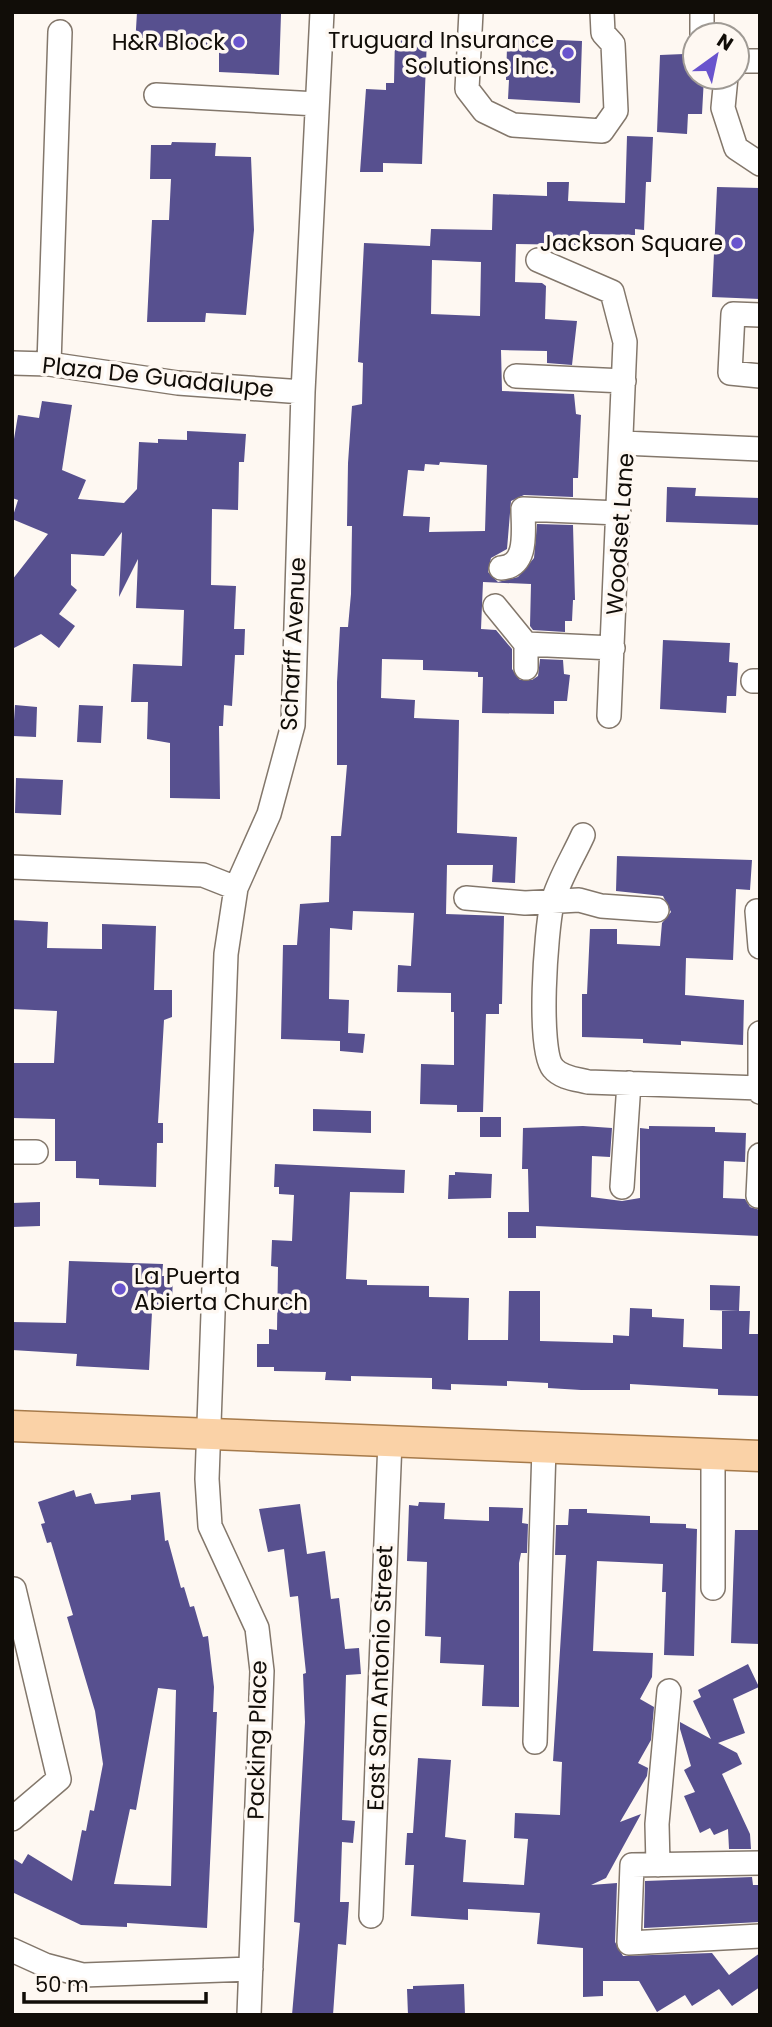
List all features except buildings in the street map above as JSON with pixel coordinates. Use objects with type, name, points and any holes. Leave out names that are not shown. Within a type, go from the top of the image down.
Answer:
[{"type":"main road","points":[[12,1426],[760,1456]]},
{"type":"street","name":"Scharff Avenue","points":[[207,1433],[226,954],[236,888],[269,814],[293,725],[303,392],[322,12]]},
{"type":"street","points":[[471,12],[467,89],[484,111],[513,125],[602,131],[616,111],[617,99],[613,44],[603,33],[602,12]]},
{"type":"street","points":[[49,364],[60,32]]},
{"type":"street","points":[[725,91],[723,108],[736,148],[760,164]]},
{"type":"street","points":[[156,95],[317,104]]},
{"type":"street","points":[[538,260],[612,292],[625,342],[623,443]]},
{"type":"street","points":[[760,315],[733,314],[730,373],[760,376]]},
{"type":"street","name":"Plaza De Guadalupe","points":[[12,363],[49,364],[178,383],[303,392]]},
{"type":"street","points":[[516,376],[624,381]]},
{"type":"street","name":"Woodset Lane","points":[[610,716],[623,443],[760,450]]},
{"type":"street","points":[[501,568],[513,565],[521,555],[523,509],[619,513]]},
{"type":"street","points":[[495,606],[526,644],[526,668]]},
{"type":"street","points":[[526,644],[612,648]]},
{"type":"street","points":[[583,835],[552,902],[547,936],[544,1031],[545,1049],[553,1068],[578,1080],[760,1090],[760,1033]]},
{"type":"street","points":[[12,867],[203,875],[236,888]]},
{"type":"street","points":[[466,898],[552,902],[579,900],[600,906],[657,910]]},
{"type":"street","points":[[757,911],[760,947]]},
{"type":"street","points":[[622,1187],[629,1083]]},
{"type":"street","points":[[12,1152],[36,1152]]},
{"type":"street","points":[[758,1196],[760,1155]]},
{"type":"street","name":"Packing Place","points":[[207,1433],[210,1526],[257,1628],[262,1671],[250,2015]]},
{"type":"street","name":"East San Antonio Street","points":[[371,1916],[390,1441]]},
{"type":"street","points":[[535,1742],[544,1448]]},
{"type":"street","points":[[713,1454],[713,1588]]},
{"type":"street","points":[[12,1819],[59,1779],[14,1589]]},
{"type":"street","points":[[658,1865],[657,1824],[669,1691]]},
{"type":"street","points":[[760,1863],[632,1865],[629,1943],[760,1936]]},
{"type":"street","points":[[12,1950],[45,1965],[83,1975],[251,1969]]},
{"type":"place","name":"H&R Block","points":[[239,42]]},
{"type":"place","name":"Truguard Insurance Solutions Inc.","points":[[568,53]]},
{"type":"place","name":"Jackson Square","points":[[737,243]]},
{"type":"place","name":"La Puerta Abierta Church","points":[[120,1289]]}]
